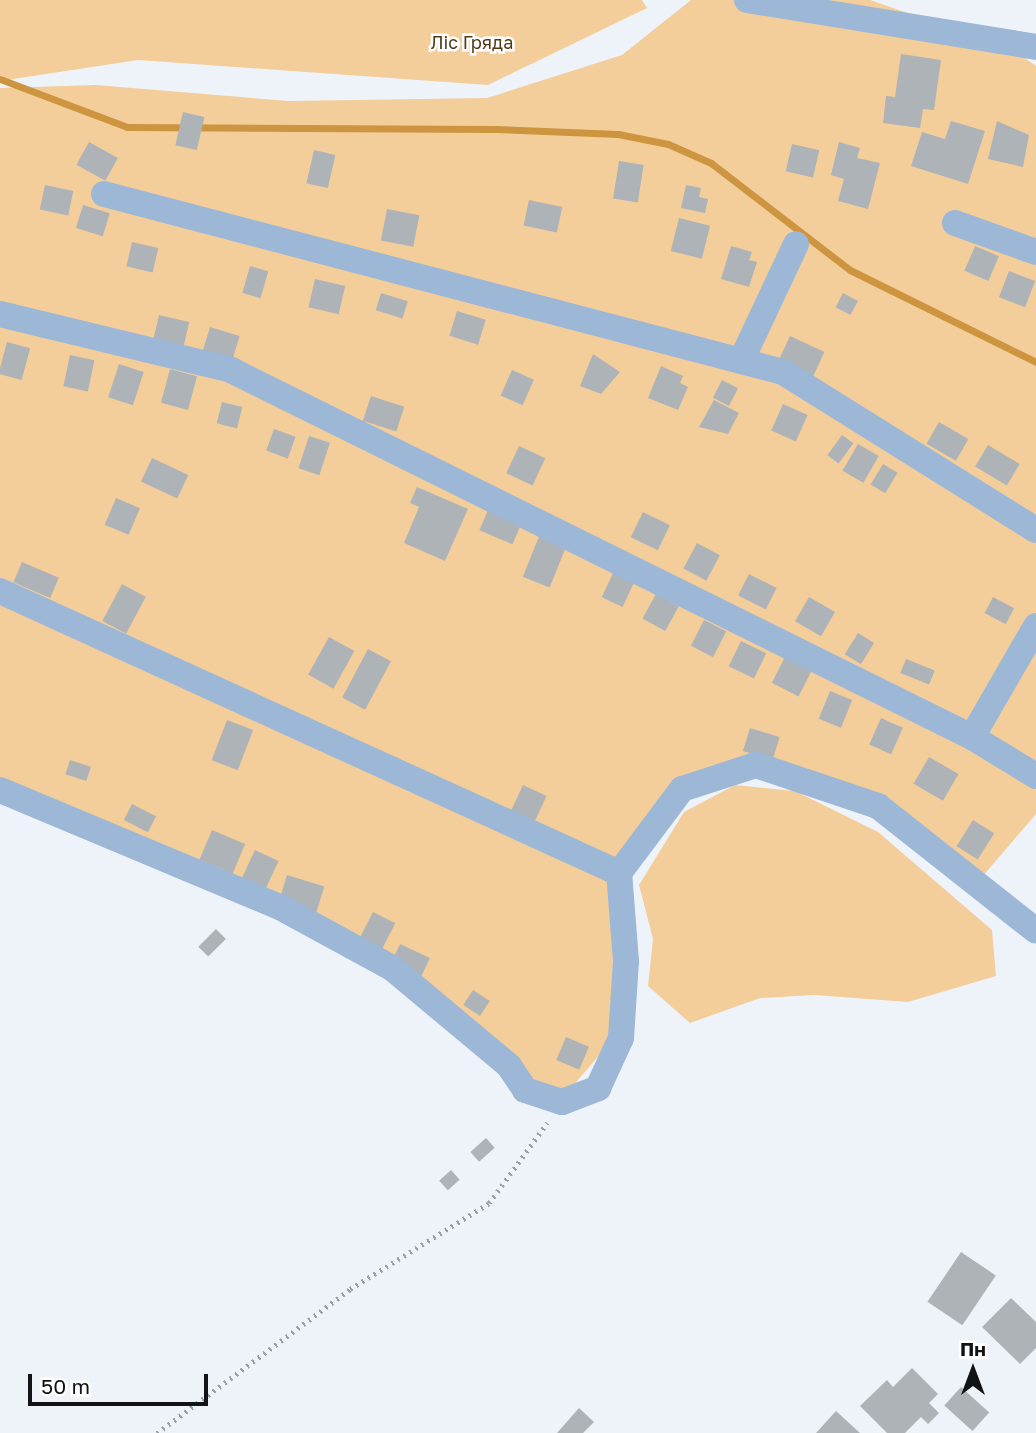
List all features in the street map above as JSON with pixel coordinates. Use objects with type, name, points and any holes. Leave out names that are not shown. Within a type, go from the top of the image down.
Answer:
[{"type":"street","points":[[747,0],[1036,47]]},
{"type":"street","points":[[104,194],[783,372],[1036,530]]},
{"type":"street","points":[[955,223],[1036,252]]},
{"type":"street","points":[[741,361],[796,244]]},
{"type":"street","points":[[0,314],[231,370],[972,737],[1036,776]]},
{"type":"street","points":[[0,591],[619,873]]},
{"type":"street","points":[[972,737],[1036,626]]},
{"type":"street","points":[[0,790],[280,907],[392,968],[509,1066],[525,1090],[562,1102],[598,1088],[621,1038],[626,961],[619,873],[682,789],[756,765],[878,806],[1036,932]]},
{"type":"path","points":[[157,1433],[350,1289],[489,1203],[562,1102]]},
{"type":"green space","name":"Ліс Гряда","points":[[0,0],[642,0],[647,8],[488,85],[138,60],[0,81]]},
{"type":"green space","points":[[691,0],[870,0],[1012,49],[1036,66],[1036,814],[982,877],[886,797],[755,758],[675,781],[614,860],[612,1040],[561,1100],[344,931],[0,783],[0,88],[96,85],[288,101],[487,98],[622,55]]},
{"type":"green space","points":[[735,785],[795,791],[878,832],[992,930],[996,976],[908,1002],[814,995],[760,998],[690,1023],[648,986],[653,939],[639,885],[684,812]]},
{"type":"building","points":[[901,54],[941,60],[934,110],[923,109],[920,128],[883,123],[886,96],[895,97]]},
{"type":"building","points":[[183,112],[204,117],[197,150],[175,145]]},
{"type":"building","points":[[951,121],[985,131],[968,184],[911,166],[922,132],[945,139]]},
{"type":"building","points":[[997,121],[1029,135],[1023,167],[988,159]]},
{"type":"building","points":[[89,142],[118,158],[105,181],[76,165]]},
{"type":"building","points":[[839,142],[860,148],[857,158],[880,163],[868,209],[838,201],[844,179],[831,175]]},
{"type":"building","points":[[792,144],[819,150],[813,178],[786,171]]},
{"type":"building","points":[[314,150],[335,155],[328,188],[306,183]]},
{"type":"building","points":[[619,161],[644,165],[638,202],[613,199]]},
{"type":"building","points":[[45,185],[73,191],[68,215],[40,209]]},
{"type":"building","points":[[686,185],[701,188],[699,197],[708,199],[705,213],[681,208]]},
{"type":"building","points":[[529,200],[562,207],[557,233],[524,225]]},
{"type":"building","points":[[83,205],[110,213],[103,236],[76,228]]},
{"type":"building","points":[[387,209],[419,215],[413,247],[381,240]]},
{"type":"building","points":[[679,218],[710,226],[702,259],[671,251]]},
{"type":"building","points":[[132,242],[158,248],[153,272],[126,266]]},
{"type":"building","points":[[731,246],[752,252],[749,260],[757,262],[749,287],[721,279]]},
{"type":"building","points":[[975,246],[999,256],[988,281],[964,271]]},
{"type":"building","points":[[250,266],[268,271],[261,298],[242,293]]},
{"type":"building","points":[[1009,271],[1035,281],[1025,307],[999,297]]},
{"type":"building","points":[[315,279],[345,286],[339,314],[308,307]]},
{"type":"building","points":[[381,293],[408,301],[403,318],[376,310]]},
{"type":"building","points":[[843,293],[858,301],[850,315],[835,307]]},
{"type":"building","points":[[457,311],[486,320],[478,345],[449,336]]},
{"type":"building","points":[[159,315],[189,322],[183,349],[153,342]]},
{"type":"building","points":[[210,327],[240,336],[232,362],[202,353]]},
{"type":"building","points":[[790,336],[824,352],[813,377],[778,361]]},
{"type":"building","points":[[7,342],[30,348],[22,380],[0,374]]},
{"type":"building","points":[[593,354],[620,372],[601,394],[580,386]]},
{"type":"building","points":[[70,355],[94,360],[88,391],[63,386]]},
{"type":"building","points":[[119,364],[144,372],[133,405],[108,397]]},
{"type":"building","points":[[661,366],[683,376],[680,383],[688,387],[678,410],[648,398]]},
{"type":"building","points":[[170,369],[197,376],[188,410],[161,403]]},
{"type":"building","points":[[512,370],[534,380],[523,405],[501,396]]},
{"type":"building","points":[[722,380],[738,388],[729,406],[713,398]]},
{"type":"building","points":[[371,396],[404,407],[396,432],[363,421]]},
{"type":"building","points":[[714,400],[739,413],[728,434],[699,427]]},
{"type":"building","points":[[222,402],[242,407],[237,428],[217,423]]},
{"type":"building","points":[[783,404],[808,415],[796,441],[771,430]]},
{"type":"building","points":[[939,422],[968,439],[956,461],[926,444]]},
{"type":"building","points":[[274,429],[296,437],[288,458],[266,451]]},
{"type":"building","points":[[842,435],[853,443],[839,463],[827,455]]},
{"type":"building","points":[[309,436],[330,443],[319,475],[298,468]]},
{"type":"building","points":[[858,444],[879,456],[863,483],[842,471]]},
{"type":"building","points":[[988,445],[1020,464],[1007,485],[975,466]]},
{"type":"building","points":[[519,446],[545,458],[533,485],[506,473]]},
{"type":"building","points":[[152,458],[188,475],[177,498],[141,482]]},
{"type":"building","points":[[883,464],[898,473],[885,493],[871,485]]},
{"type":"building","points":[[417,487],[468,509],[445,561],[404,543],[419,507],[410,503]]},
{"type":"building","points":[[116,498],[140,508],[129,535],[105,525]]},
{"type":"building","points":[[488,510],[521,524],[513,544],[479,530]]},
{"type":"building","points":[[643,512],[670,525],[658,550],[631,537]]},
{"type":"building","points":[[540,534],[567,545],[550,588],[523,577]]},
{"type":"building","points":[[697,543],[720,555],[706,581],[683,569]]},
{"type":"building","points":[[22,562],[59,578],[50,598],[13,582]]},
{"type":"building","points":[[614,571],[635,581],[623,607],[602,597]]},
{"type":"building","points":[[749,574],[777,588],[766,609],[738,595]]},
{"type":"building","points":[[122,584],[146,597],[126,634],[102,621]]},
{"type":"building","points":[[656,594],[679,607],[665,631],[642,618]]},
{"type":"building","points":[[809,597],[835,612],[821,636],[795,621]]},
{"type":"building","points":[[993,597],[1014,608],[1006,624],[985,613]]},
{"type":"building","points":[[704,620],[726,631],[713,657],[691,646]]},
{"type":"building","points":[[858,633],[874,643],[861,664],[845,654]]},
{"type":"building","points":[[329,637],[354,651],[334,689],[308,675]]},
{"type":"building","points":[[741,641],[766,653],[754,678],[729,666]]},
{"type":"building","points":[[368,649],[391,661],[365,710],[342,698]]},
{"type":"building","points":[[785,657],[812,671],[799,696],[772,683]]},
{"type":"building","points":[[906,659],[935,671],[929,685],[900,673]]},
{"type":"building","points":[[830,691],[852,700],[841,728],[819,719]]},
{"type":"building","points":[[881,718],[903,728],[891,754],[869,744]]},
{"type":"building","points":[[227,720],[253,730],[238,770],[212,760]]},
{"type":"building","points":[[750,728],[780,737],[773,760],[743,751]]},
{"type":"building","points":[[929,757],[958,774],[943,801],[914,784]]},
{"type":"building","points":[[70,760],[91,767],[86,781],[65,774]]},
{"type":"building","points":[[523,785],[547,796],[534,823],[510,812]]},
{"type":"building","points":[[132,804],[156,816],[148,832],[124,820]]},
{"type":"building","points":[[973,820],[994,833],[978,860],[957,846]]},
{"type":"building","points":[[212,830],[245,844],[233,874],[199,859]]},
{"type":"building","points":[[255,850],[279,861],[263,895],[239,884]]},
{"type":"building","points":[[287,875],[324,886],[316,912],[279,901]]},
{"type":"building","points":[[373,912],[395,923],[381,952],[358,941]]},
{"type":"building","points":[[216,929],[226,939],[208,957],[198,947]]},
{"type":"building","points":[[400,944],[430,958],[421,977],[391,963]]},
{"type":"building","points":[[473,990],[490,1001],[480,1016],[463,1005]]},
{"type":"building","points":[[566,1037],[589,1047],[579,1070],[556,1060]]},
{"type":"building","points":[[486,1138],[495,1148],[479,1162],[470,1152]]},
{"type":"building","points":[[451,1170],[460,1180],[448,1190],[439,1181]]},
{"type":"building","points":[[961,1252],[996,1275],[962,1325],[927,1302]]},
{"type":"building","points":[[1011,1298],[1036,1322],[1036,1348],[1020,1364],[982,1327]]},
{"type":"building","points":[[912,1368],[938,1394],[929,1403],[939,1413],[928,1424],[921,1417],[905,1433],[887,1433],[860,1406],[887,1380],[893,1387]]},
{"type":"building","points":[[961,1387],[989,1412],[973,1431],[944,1406]]},
{"type":"building","points":[[579,1408],[594,1422],[583,1433],[557,1433]]},
{"type":"building","points":[[836,1411],[860,1433],[816,1433]]},
{"type":"waterway","points":[[0,79],[127,127],[495,129],[618,134],[668,144],[711,163],[850,270],[1036,362]]}]
